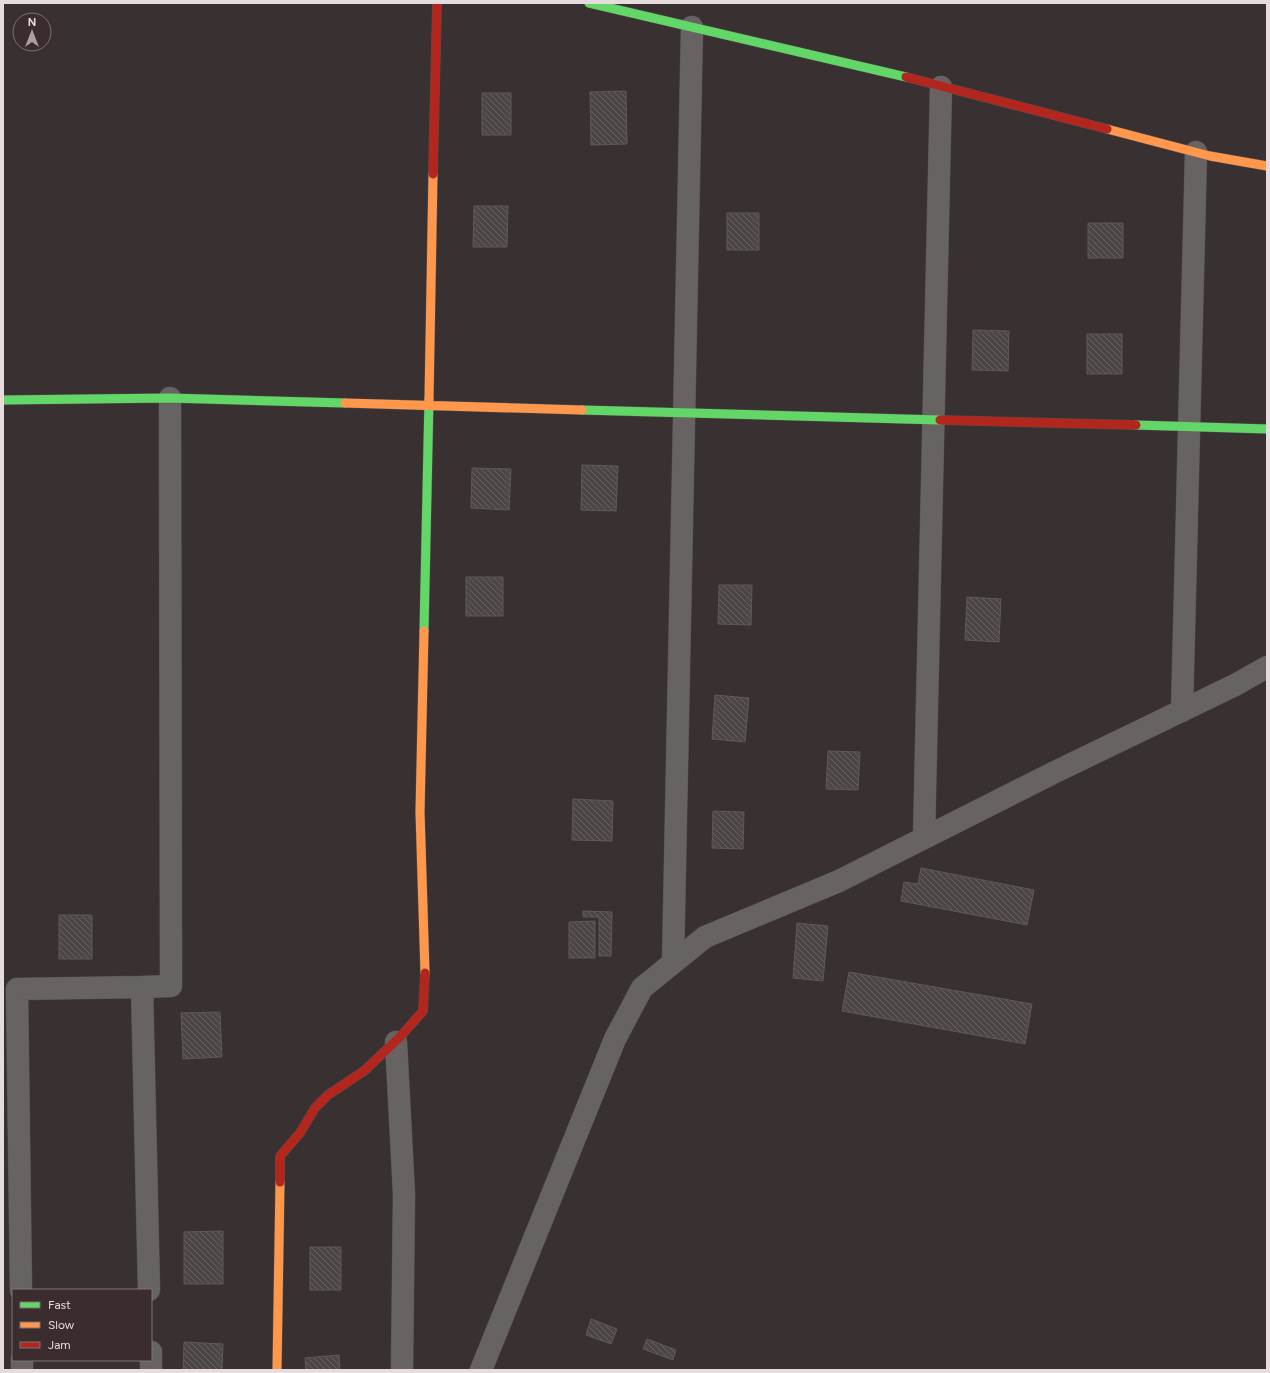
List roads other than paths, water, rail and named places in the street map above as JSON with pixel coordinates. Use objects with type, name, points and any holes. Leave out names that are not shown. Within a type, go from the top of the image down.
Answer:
[{"type":"street","points":[[277,1370],[280,1156],[300,1133],[314,1108],[328,1095],[364,1071],[396,1042],[423,1011],[425,976],[420,812],[437,3]]},
{"type":"street","points":[[589,3],[878,70],[1196,152],[1267,166]]},
{"type":"street","points":[[673,962],[692,27]]},
{"type":"street","points":[[924,838],[941,86]]},
{"type":"street","points":[[1182,711],[1196,152]]},
{"type":"street","points":[[21,1289],[17,989],[171,986],[170,398]]},
{"type":"street","points":[[3,400],[170,398],[1267,429]]},
{"type":"street","points":[[481,1370],[615,1039],[642,988],[705,937],[839,881],[1055,772],[1235,685],[1267,667]]},
{"type":"street","points":[[142,987],[149,1289]]},
{"type":"street","points":[[396,1042],[404,1194],[402,1370]]}]
